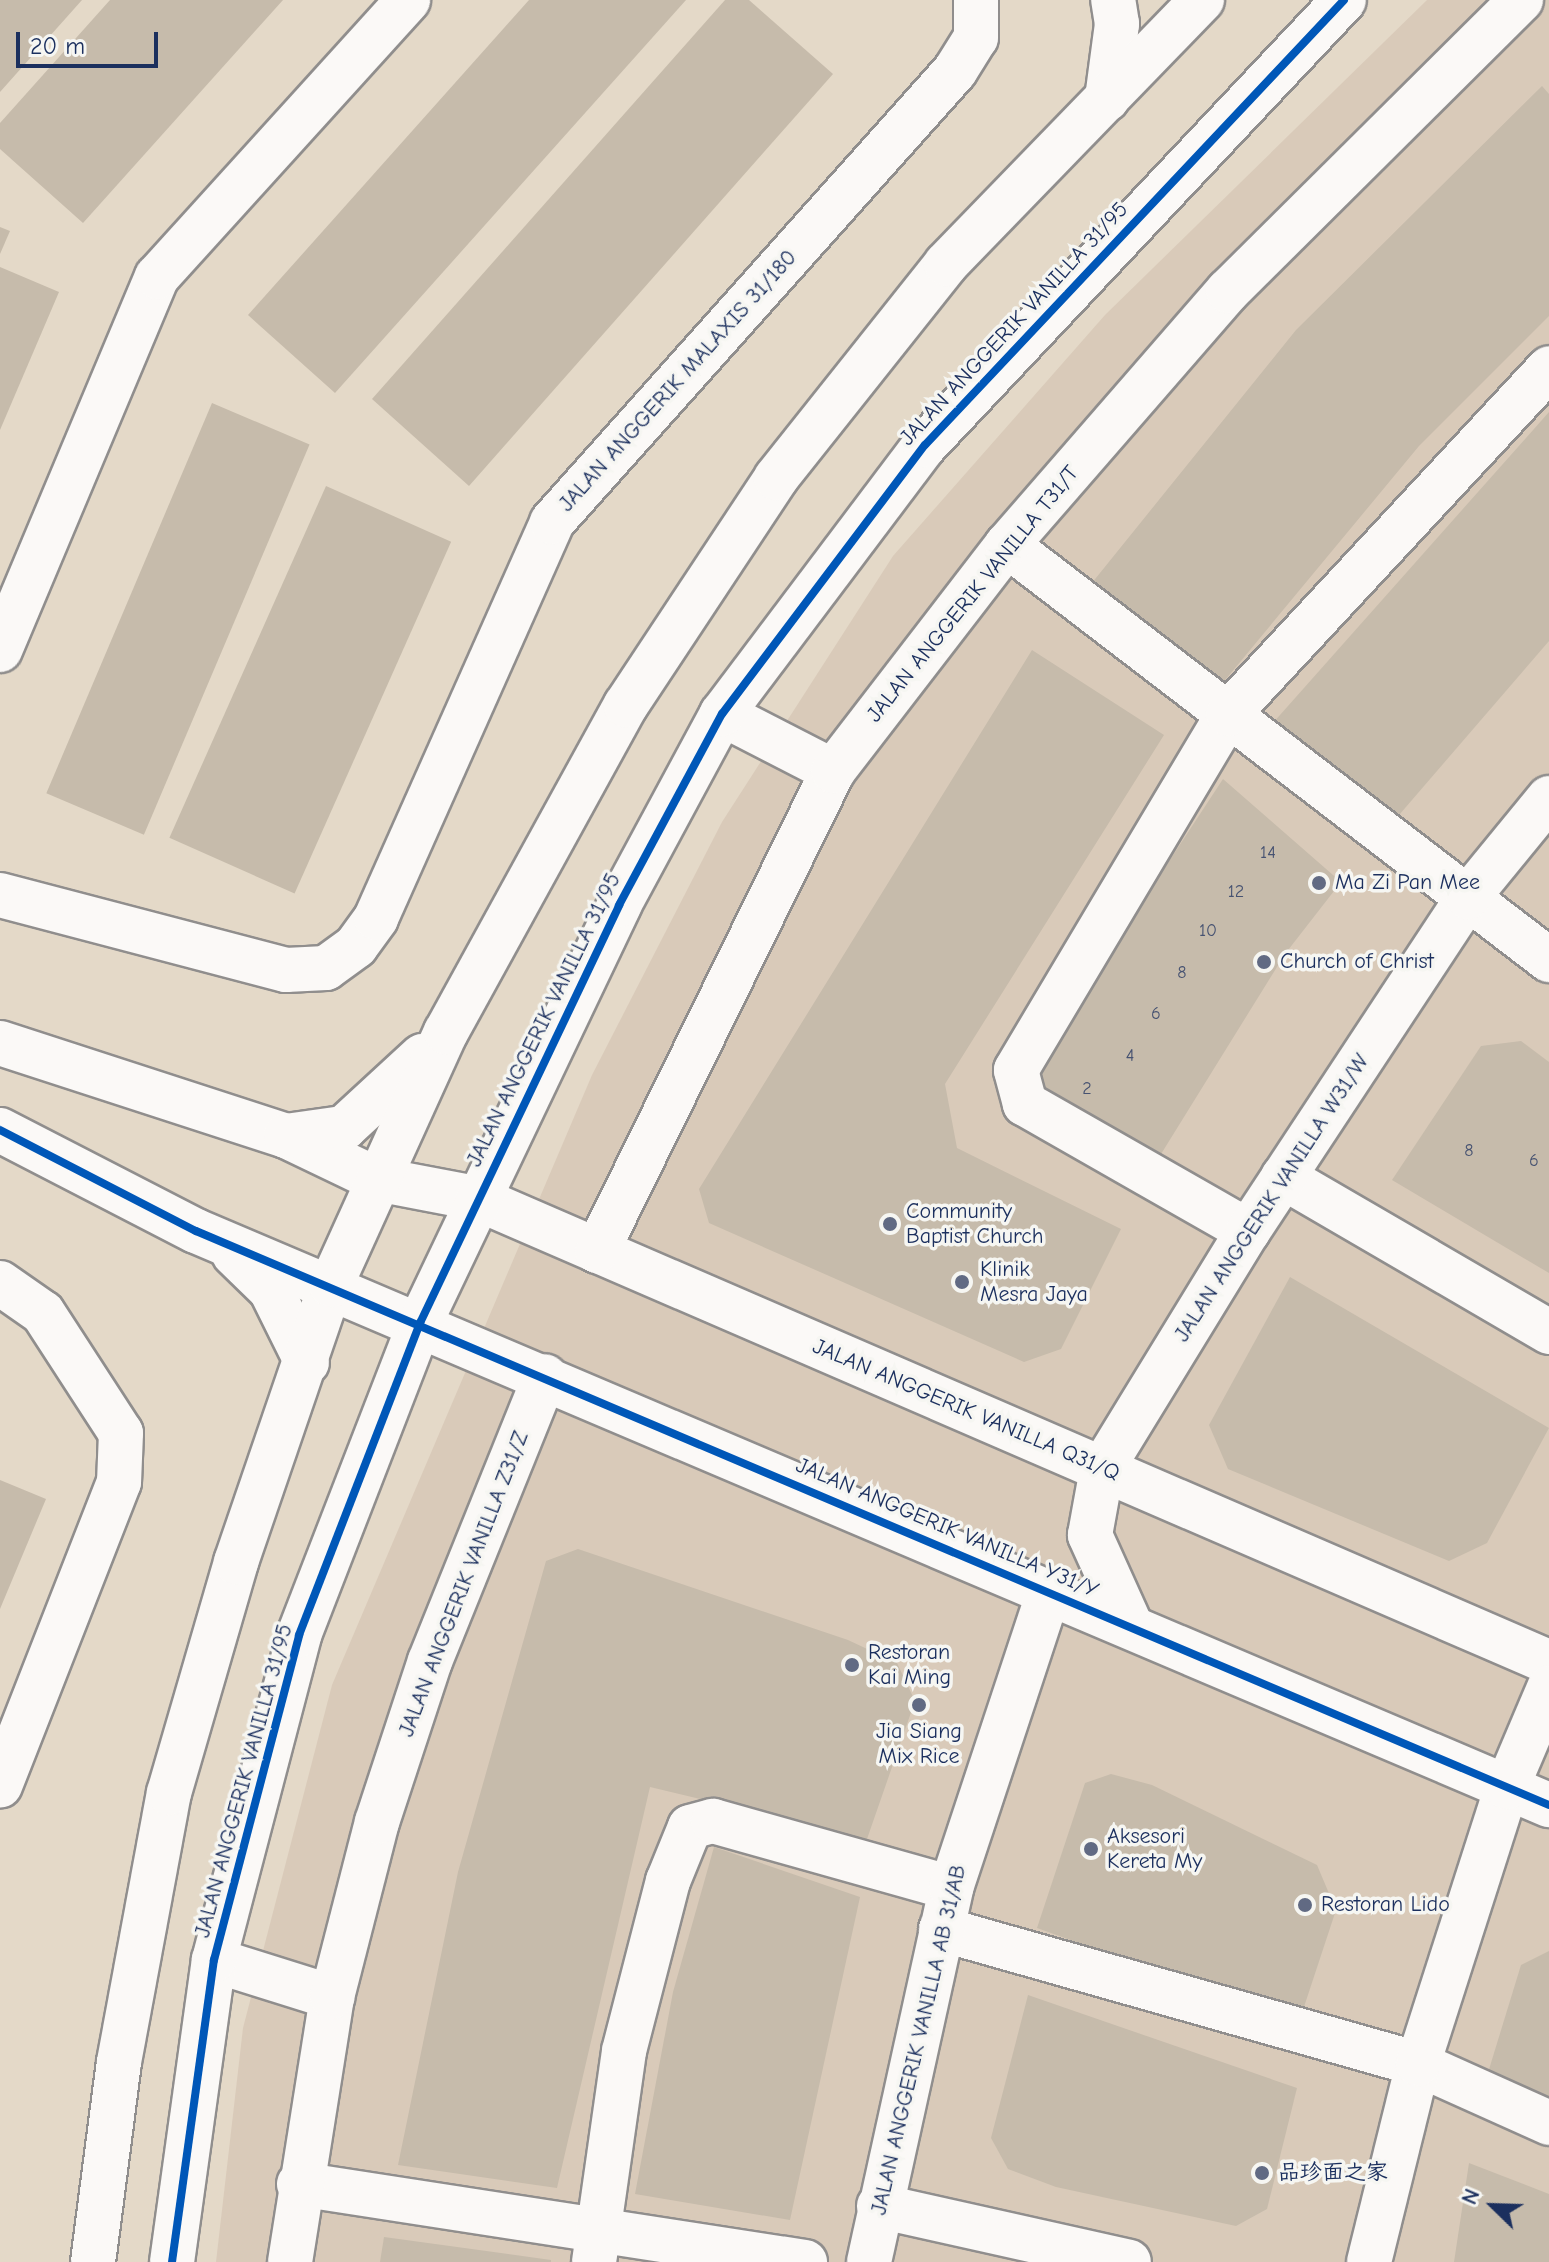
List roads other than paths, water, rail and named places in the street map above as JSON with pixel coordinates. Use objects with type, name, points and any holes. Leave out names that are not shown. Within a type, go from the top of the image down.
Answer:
[{"type":"street","points":[[0,650],[157,277],[408,0]]},
{"type":"street","name":"JALAN ANGGERIK MALAXIS 31/180","points":[[0,895],[286,970],[326,968],[356,946],[376,918],[552,522],[955,71],[976,38],[976,0]]},
{"type":"street","points":[[1107,99],[1117,24],[1113,0]]},
{"type":"street","points":[[93,2262],[119,2062],[169,1793],[236,1562],[307,1363],[331,1285],[376,1179],[446,1032],[626,705],[776,478],[946,264],[1202,0]]},
{"type":"street","name":"JALAN ANGGERIK VANILLA 31/95","points":[[172,2262],[214,1960],[299,1635],[420,1323],[476,1198],[722,714],[789,616],[925,445],[1344,0]]},
{"type":"street","name":"JALAN ANGGERIK VANILLA T31/T","points":[[597,1251],[833,771],[1007,545],[1228,291],[1521,0]]},
{"type":"street","points":[[1248,1231],[1025,1104],[1016,1088],[1016,1070],[1035,1032],[1228,714],[1549,368]]},
{"type":"street","points":[[1007,545],[1549,960]]},
{"type":"street","points":[[722,714],[833,771]]},
{"type":"street","name":"JALAN ANGGERIK VANILLA W31/W","points":[[1131,1626],[1090,1535],[1102,1469],[1248,1231],[1468,897],[1549,798]]},
{"type":"street","points":[[286,1136],[344,1128],[446,1032]]},
{"type":"street","name":"JALAN ANGGERIK VANILLA Q31/Q","points":[[0,1043],[286,1136],[376,1179],[476,1198],[1549,1662]]},
{"type":"street","points":[[0,1130],[196,1231],[252,1265],[307,1363]]},
{"type":"street","points":[[1283,1177],[1549,1332]]},
{"type":"street","name":"JALAN ANGGERIK VANILLA Y31/Y","points":[[196,1231],[331,1285],[1549,1805]]},
{"type":"street","points":[[0,1283],[43,1313],[121,1433],[119,1482],[0,1785]]},
{"type":"street","name":"JALAN ANGGERIK VANILLA Z31/Z","points":[[290,2262],[299,2184],[332,1997],[430,1661],[545,1376]]},
{"type":"street","name":"JALAN ANGGERIK VANILLA AB 31/AB","points":[[869,2262],[946,1909],[1049,1592]]},
{"type":"street","points":[[1369,2262],[1418,2064],[1507,1787],[1549,1688]]},
{"type":"street","points":[[596,2244],[624,2051],[668,1881],[690,1827],[713,1821],[946,1909],[1418,2064],[1549,2123]]},
{"type":"street","points":[[214,1960],[332,1997]]},
{"type":"street","points":[[299,2184],[596,2244],[805,2262]]},
{"type":"street","points":[[879,2206],[1129,2262]]},
{"type":"place","name":"Ma Zi Pan Mee","points":[[1319,883]]},
{"type":"place","name":"Church of Christ","points":[[1264,962]]},
{"type":"place","name":"Community Baptist Church","points":[[890,1224]]},
{"type":"place","name":"Klinik Mesra Jaya","points":[[962,1282]]},
{"type":"place","name":"Restoran Kai Ming","points":[[852,1665]]},
{"type":"place","name":"Jia Siang Mix Rice","points":[[919,1705]]},
{"type":"place","name":"Aksesori Kereta My","points":[[1091,1849]]},
{"type":"place","name":"Restoran Lido","points":[[1305,1905]]},
{"type":"place","name":"品珍面之家","points":[[1262,2173]]}]
